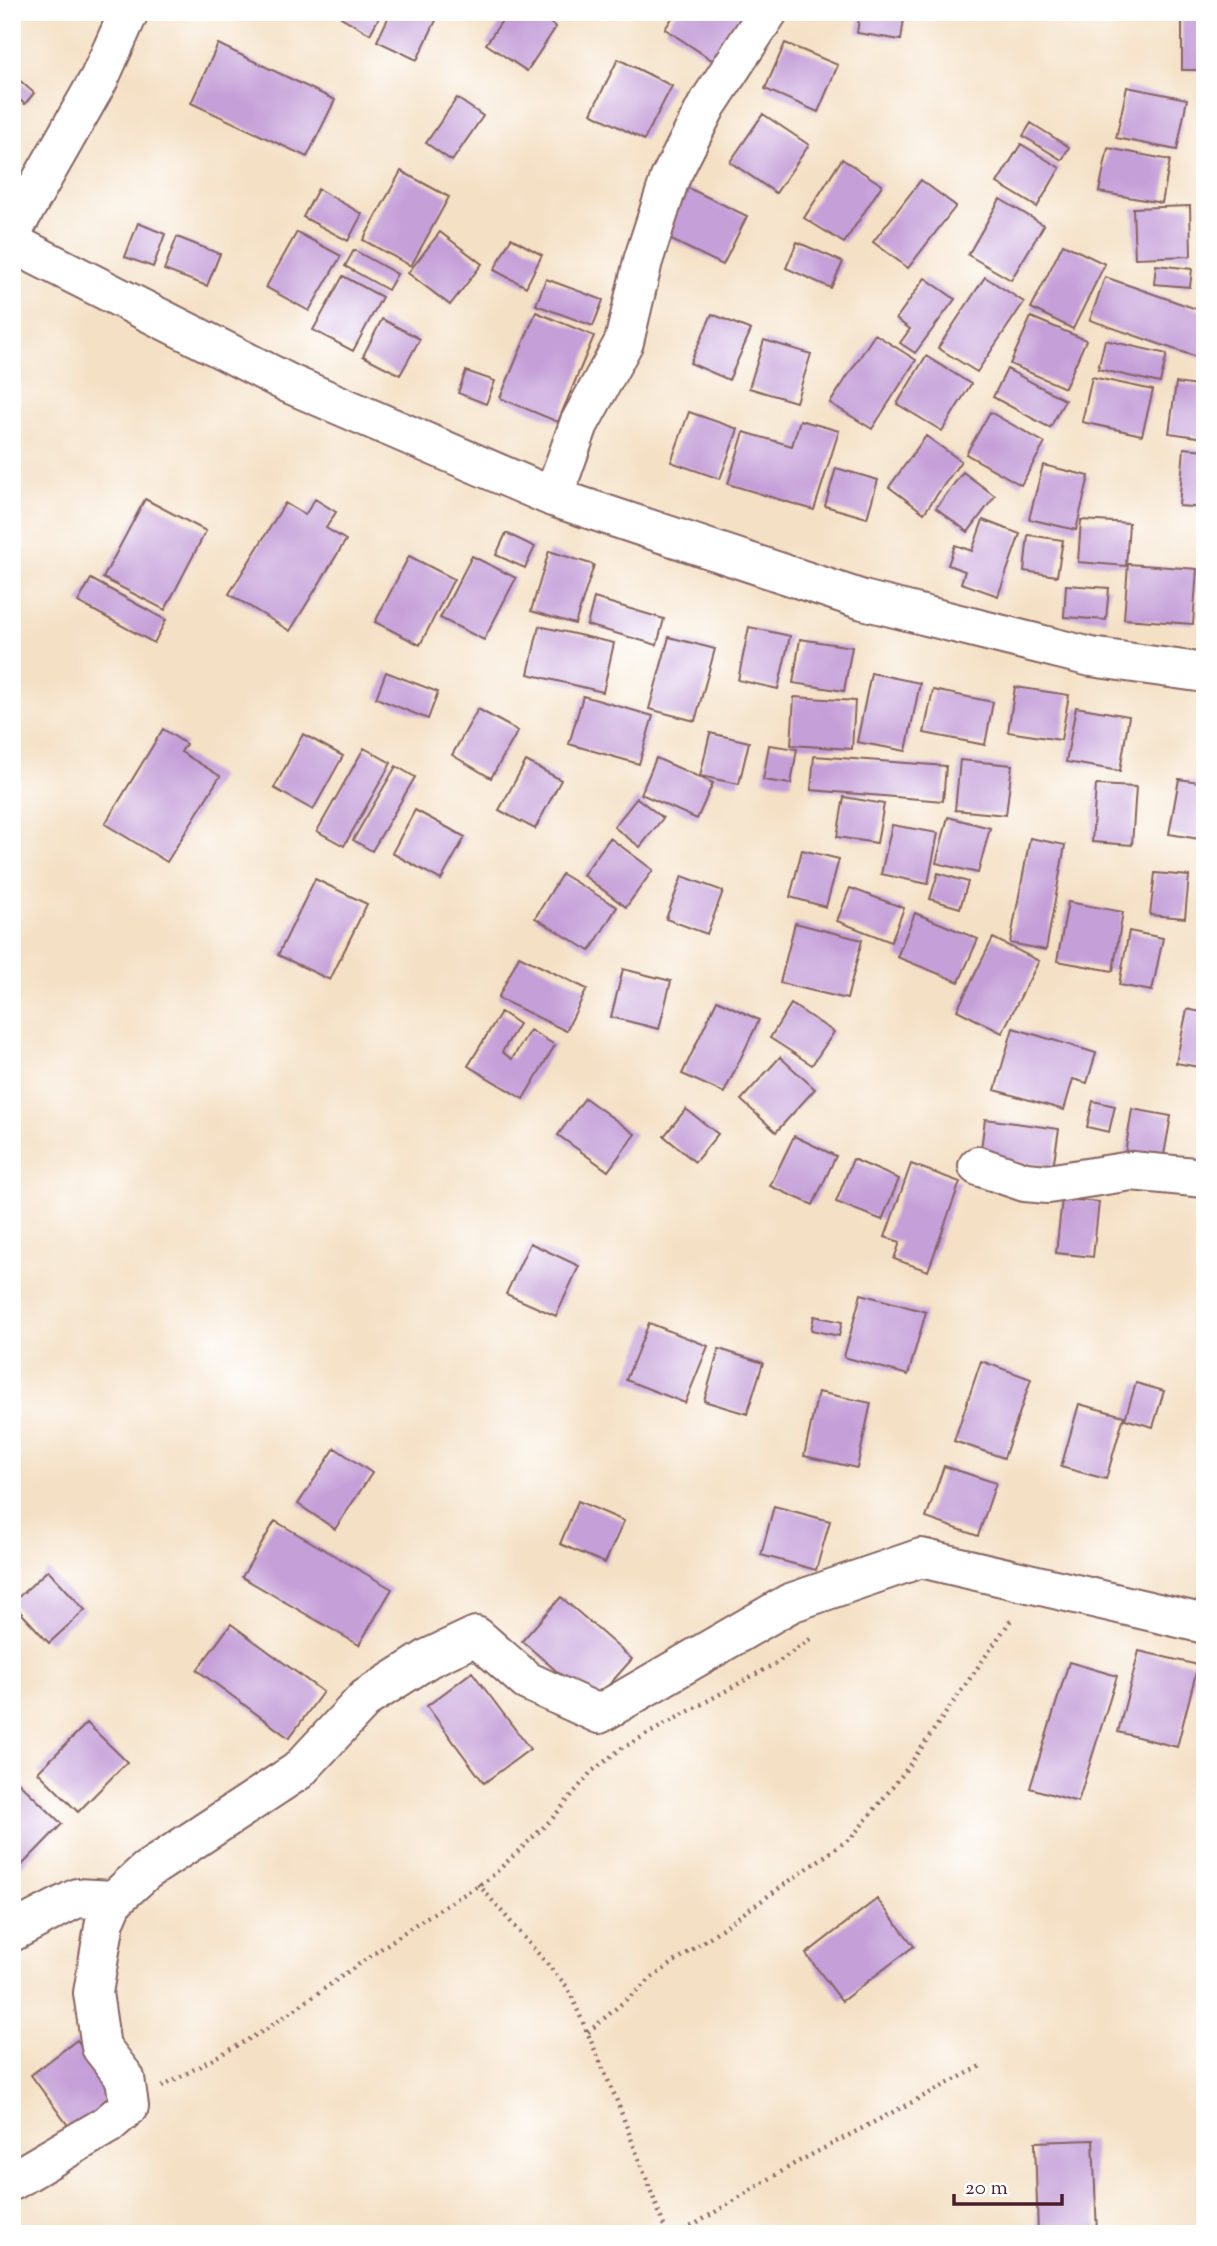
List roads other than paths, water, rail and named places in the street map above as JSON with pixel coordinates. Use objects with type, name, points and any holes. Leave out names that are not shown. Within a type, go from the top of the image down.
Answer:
[{"type":"street","points":[[12,232],[99,79],[129,12]]},
{"type":"street","points":[[553,497],[579,424],[624,342],[643,261],[670,178],[708,105],[768,12]]},
{"type":"street","points":[[12,243],[290,384],[553,497],[863,600],[1091,657],[1205,673]]},
{"type":"street","points":[[978,1166],[1025,1182],[1048,1184],[1131,1171],[1205,1178]]},
{"type":"street","points":[[12,2180],[107,2125],[129,2106],[125,2078],[101,2047],[93,1993],[105,1921],[114,1900],[146,1871],[298,1771],[366,1698],[429,1658],[476,1636],[527,1681],[599,1714],[790,1603],[921,1558],[1205,1623]]},
{"type":"street","points":[[12,1932],[77,1898],[114,1900]]}]
